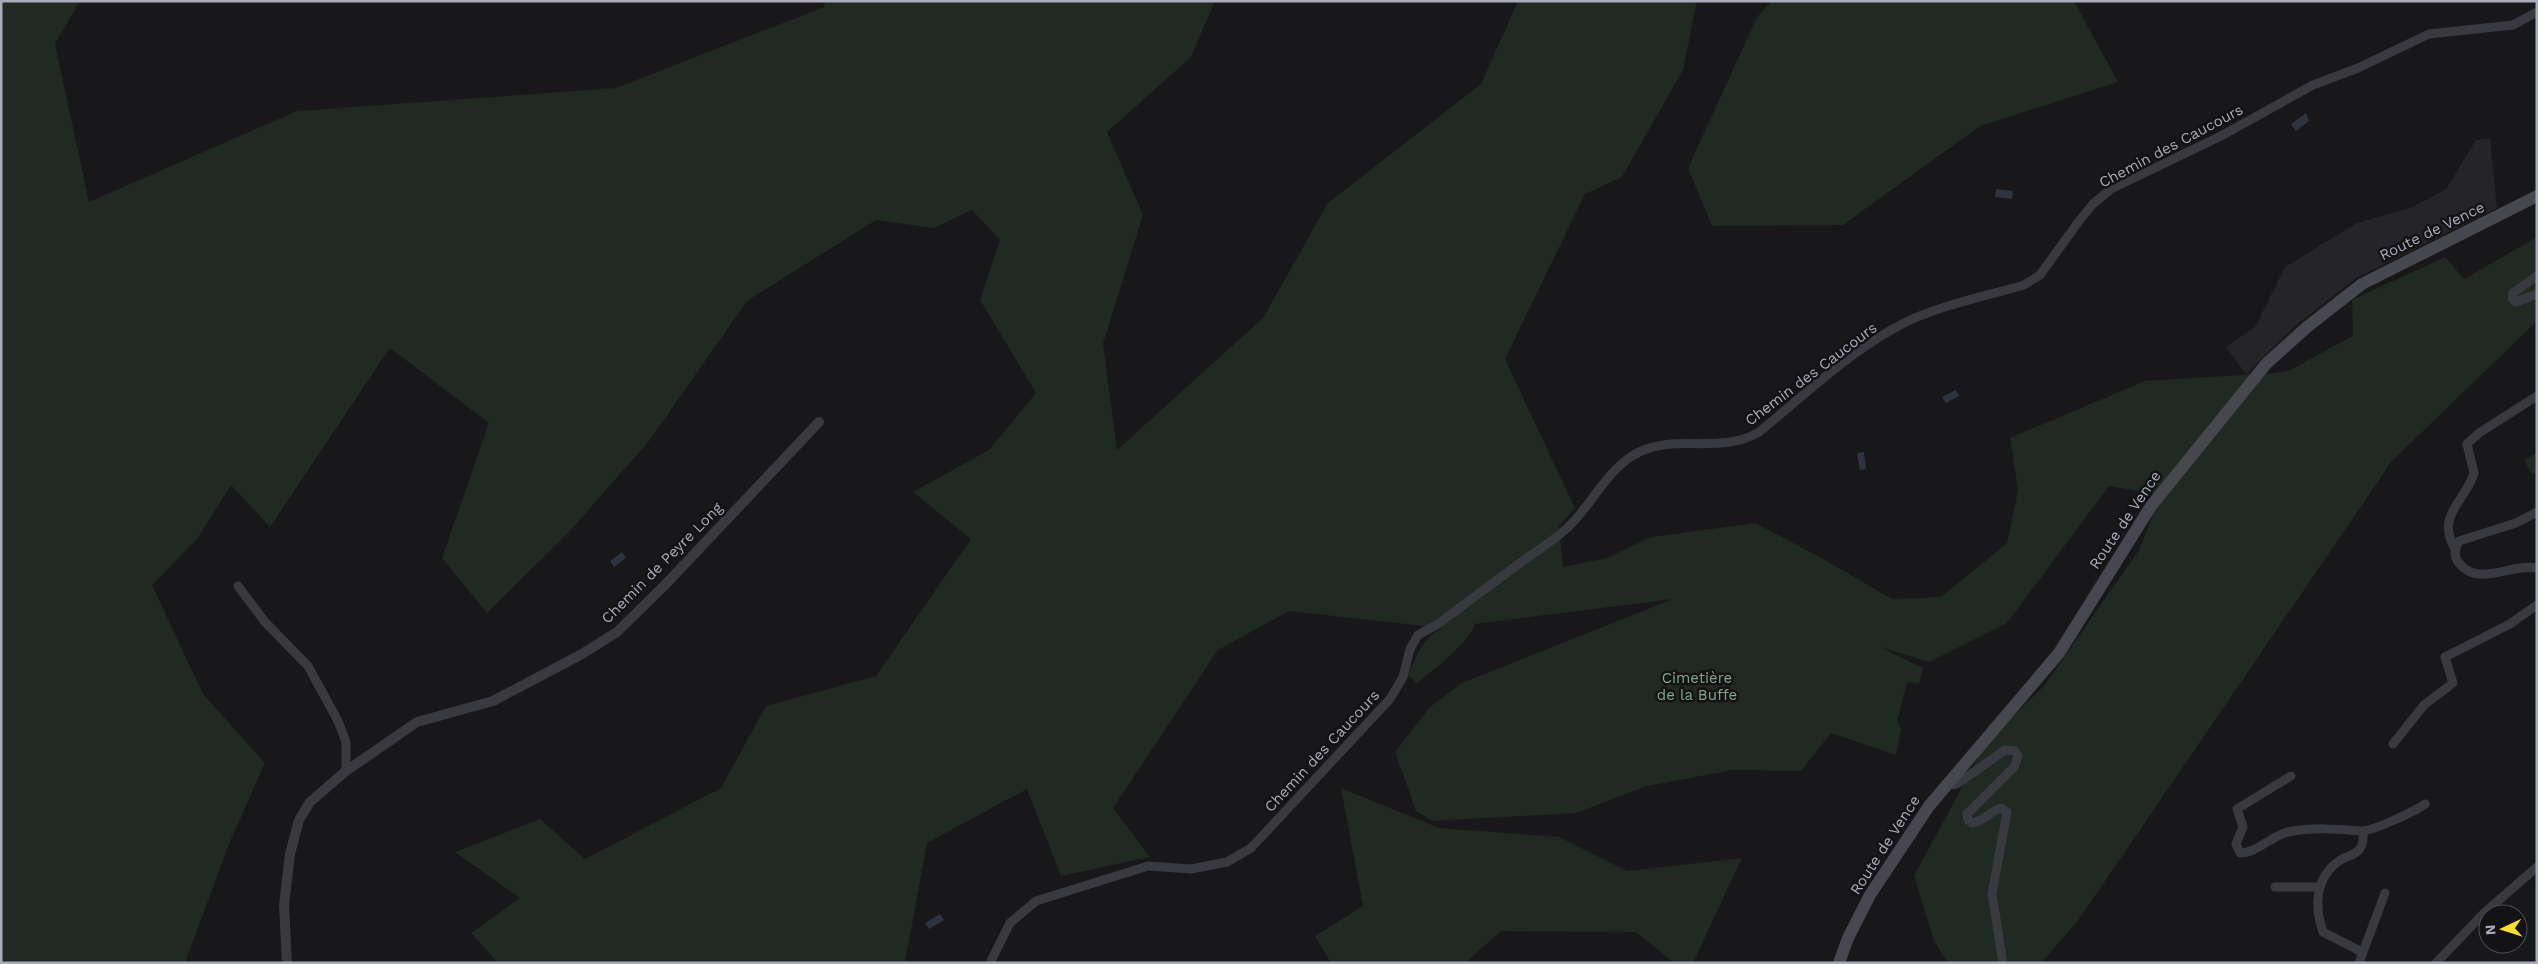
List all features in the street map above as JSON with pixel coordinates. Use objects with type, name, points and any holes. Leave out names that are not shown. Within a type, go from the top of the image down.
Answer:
[{"type":"main road","name":"Route de Vence","points":[[1839,963],[1848,938],[1870,895],[1929,806],[2036,683],[2059,653],[2151,506],[2266,364],[2307,327],[2362,284],[2537,196]]},
{"type":"street","name":"Chemin des Caucours","points":[[990,963],[1010,923],[1036,901],[1148,866],[1191,869],[1227,862],[1251,848],[1390,699],[1403,678],[1410,649],[1418,636],[1438,624],[1566,529],[1612,474],[1631,457],[1650,447],[1669,443],[1729,443],[1746,440],[1759,432],[1843,364],[1892,330],[1935,310],[2034,280],[2040,275],[2079,221],[2111,189],[2221,136],[2313,85],[2358,68],[2429,34],[2513,25],[2537,12]]},
{"type":"street","points":[[2537,276],[2513,293],[2512,299],[2516,302],[2537,294]]},
{"type":"street","points":[[2537,396],[2479,433],[2467,444],[2474,473],[2448,520],[2449,540],[2455,549],[2456,560],[2465,570],[2475,575],[2537,568]]},
{"type":"street","name":"Chemin de Peyre Long","points":[[287,963],[284,905],[290,854],[298,820],[310,802],[346,771],[416,722],[493,701],[582,654],[617,632],[819,422]]},
{"type":"street","points":[[2455,549],[2459,541],[2516,523],[2537,512]]},
{"type":"street","points":[[238,586],[265,622],[308,666],[338,721],[346,742],[346,771]]},
{"type":"street","points":[[2393,744],[2424,705],[2454,683],[2445,657],[2510,624],[2537,605]]},
{"type":"street","points":[[1948,783],[1954,785],[1960,782],[2005,750],[2015,751],[2018,756],[2014,767],[1967,814],[1968,820],[1972,823],[1977,822],[1994,810],[2001,808],[2007,812],[1992,894],[2003,963]]},
{"type":"street","points":[[2291,776],[2236,810],[2243,827],[2236,844],[2240,853],[2249,852],[2264,842],[2288,832],[2321,828],[2363,831],[2412,813],[2425,804]]},
{"type":"street","points":[[2362,952],[2323,932],[2318,887],[2326,874],[2338,861],[2360,848],[2363,844],[2363,831]]},
{"type":"street","points":[[2436,963],[2483,914],[2537,867]]},
{"type":"street","points":[[2275,887],[2318,887]]},
{"type":"street","points":[[2359,963],[2386,894]]},
{"type":"shaded area","points":[[2306,113],[2309,121],[2296,131],[2291,124]]},
{"type":"shaded area","points":[[2490,138],[2497,208],[2356,278],[2295,326],[2246,374],[2226,347],[2255,327],[2285,267],[2357,223],[2413,207],[2446,189],[2476,140]]},
{"type":"shaded area","points":[[1996,189],[2013,191],[2012,199],[1995,197]]},
{"type":"shaded area","points":[[1956,390],[1959,396],[1946,403],[1942,397]]},
{"type":"shaded area","points":[[1864,452],[1866,469],[1860,470],[1857,453]]},
{"type":"shaded area","points":[[622,552],[626,558],[614,567],[610,561]]},
{"type":"shaded area","points":[[940,914],[944,920],[929,929],[925,923]]},
{"type":"green space","name":"Cimetière de la Buffe","points":[[1,1],[80,1],[55,44],[89,202],[297,111],[616,88],[824,7],[825,1],[1215,1],[1191,57],[1107,132],[1143,215],[1103,344],[1117,450],[1263,318],[1328,203],[1481,84],[1518,1],[1697,1],[1683,70],[1622,177],[1585,194],[1505,359],[1575,508],[1559,526],[1563,567],[1607,558],[1651,537],[1755,523],[1818,556],[1892,599],[1941,597],[2007,543],[2018,490],[2010,438],[2145,381],[2275,373],[2290,370],[2353,336],[2352,300],[2445,257],[2464,279],[2537,237],[2537,321],[2392,461],[2077,922],[2041,963],[1948,963],[1934,941],[1914,876],[1986,743],[2044,686],[2139,550],[2161,495],[2109,486],[2007,623],[1929,662],[1880,647],[1923,668],[1919,684],[1907,682],[1897,721],[1901,729],[1896,755],[1831,733],[1801,771],[1733,770],[1647,786],[1576,813],[1432,821],[1416,811],[1395,752],[1430,707],[1462,683],[1673,599],[1475,624],[1472,631],[1459,647],[1417,683],[1408,675],[1414,661],[1425,642],[1442,628],[1289,611],[1218,650],[1113,808],[1150,857],[1061,876],[1027,789],[927,843],[905,963],[498,963],[471,933],[520,898],[455,852],[540,819],[585,859],[721,788],[766,706],[876,676],[971,539],[913,492],[989,450],[1036,393],[980,300],[1000,240],[972,210],[934,228],[876,220],[747,301],[649,441],[570,531],[487,613],[442,558],[489,423],[390,348],[270,527],[231,485],[197,539],[152,585],[203,694],[265,763],[229,844],[185,963],[1,963]]},
{"type":"green space","points":[[1772,1],[2074,1],[2118,82],[1980,126],[1843,225],[1712,226],[1688,168],[1757,17]]},
{"type":"green space","points":[[2537,453],[2537,473],[2532,474],[2524,460]]},
{"type":"green space","points":[[1341,788],[1439,828],[1559,837],[1627,871],[1742,858],[1693,963],[1674,963],[1636,932],[1501,931],[1465,963],[1331,963],[1315,936],[1363,906]]}]
